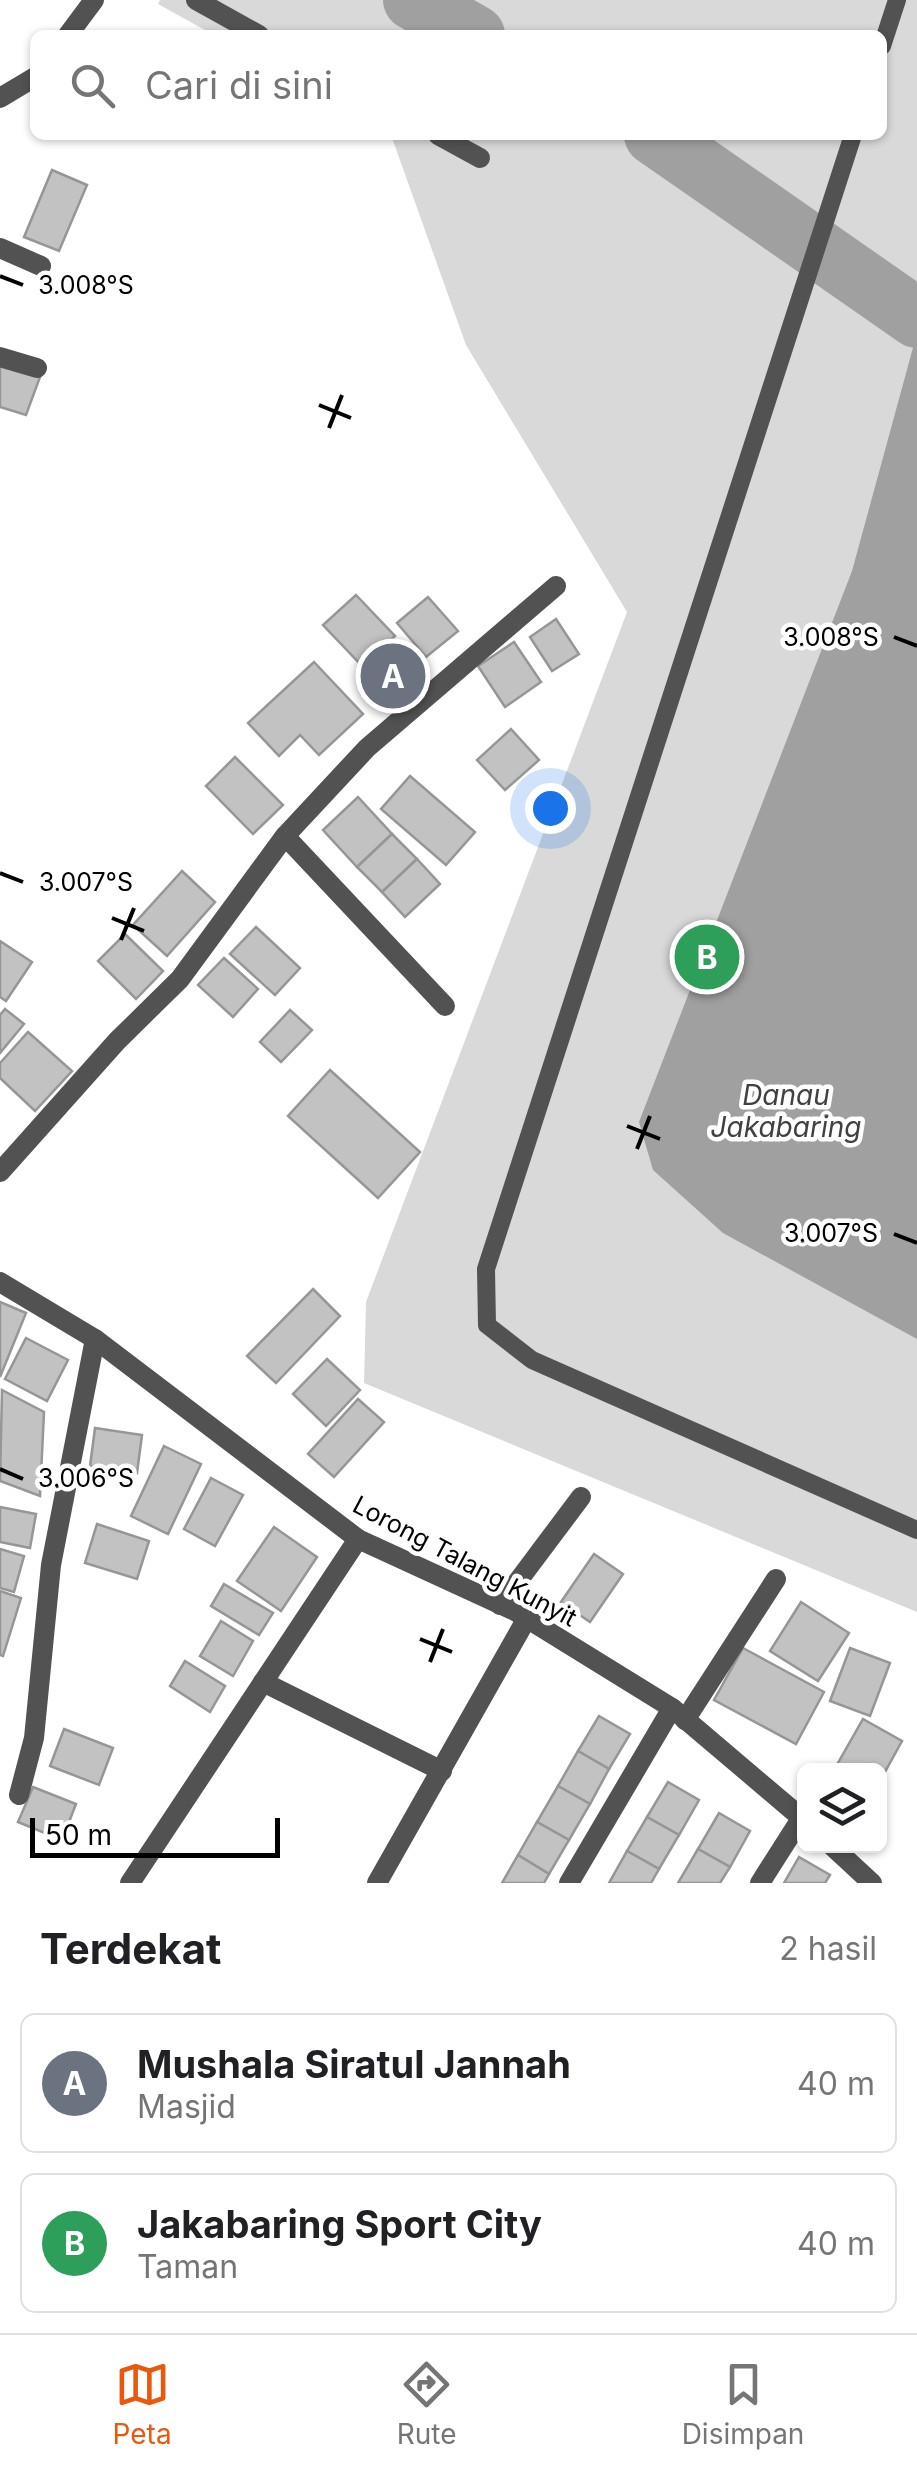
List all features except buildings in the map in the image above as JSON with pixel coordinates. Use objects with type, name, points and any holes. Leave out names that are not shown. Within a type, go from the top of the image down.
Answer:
[{"type":"street","points":[[72,30],[94,0]]},
{"type":"street","points":[[196,0],[250,30]]},
{"type":"street","points":[[0,98],[30,80]]},
{"type":"street","points":[[447,140],[480,158]]},
{"type":"street","points":[[0,248],[42,266]]},
{"type":"street","points":[[0,357],[37,368]]},
{"type":"street","points":[[0,1172],[117,1041],[189,968],[285,836],[367,748],[556,586]]},
{"type":"street","points":[[285,836],[445,1006]]},
{"type":"street","name":"Lorong Talang Kunyit","points":[[0,1282],[95,1340],[358,1539],[526,1618],[678,1714],[797,1813]]},
{"type":"street","points":[[20,1795],[34,1738],[51,1565],[95,1340]]},
{"type":"street","points":[[500,1604],[582,1497]]},
{"type":"street","points":[[130,1883],[358,1539]]},
{"type":"street","points":[[569,1883],[678,1714],[776,1579]]},
{"type":"street","points":[[376,1883],[526,1618]]},
{"type":"street","points":[[263,1682],[442,1770]]},
{"type":"street","points":[[760,1883],[797,1827]]},
{"type":"street","points":[[840,1853],[870,1881]]},
{"type":"lane","points":[[887,31],[897,0]]},
{"type":"lane","points":[[851,140],[486,1269],[487,1325],[532,1360],[917,1530]]},
{"type":"shaded area","points":[[160,0],[917,0],[917,1612],[364,1383],[366,1302],[627,612],[466,345],[393,140],[887,140],[887,30],[205,30],[158,4]]},
{"type":"water","name":"Danau Jakabaring","points":[[917,333],[917,1339],[723,1233],[653,1170],[639,1122],[852,571]]},
{"type":"waterway","points":[[413,0],[466,30]]},
{"type":"waterway","points":[[661,140],[917,318]]},
{"type":"place","name":"Mushala Siratul Jannah","points":[[393,676]]},
{"type":"place","name":"Jakabaring Sport City","points":[[707,957]]}]
